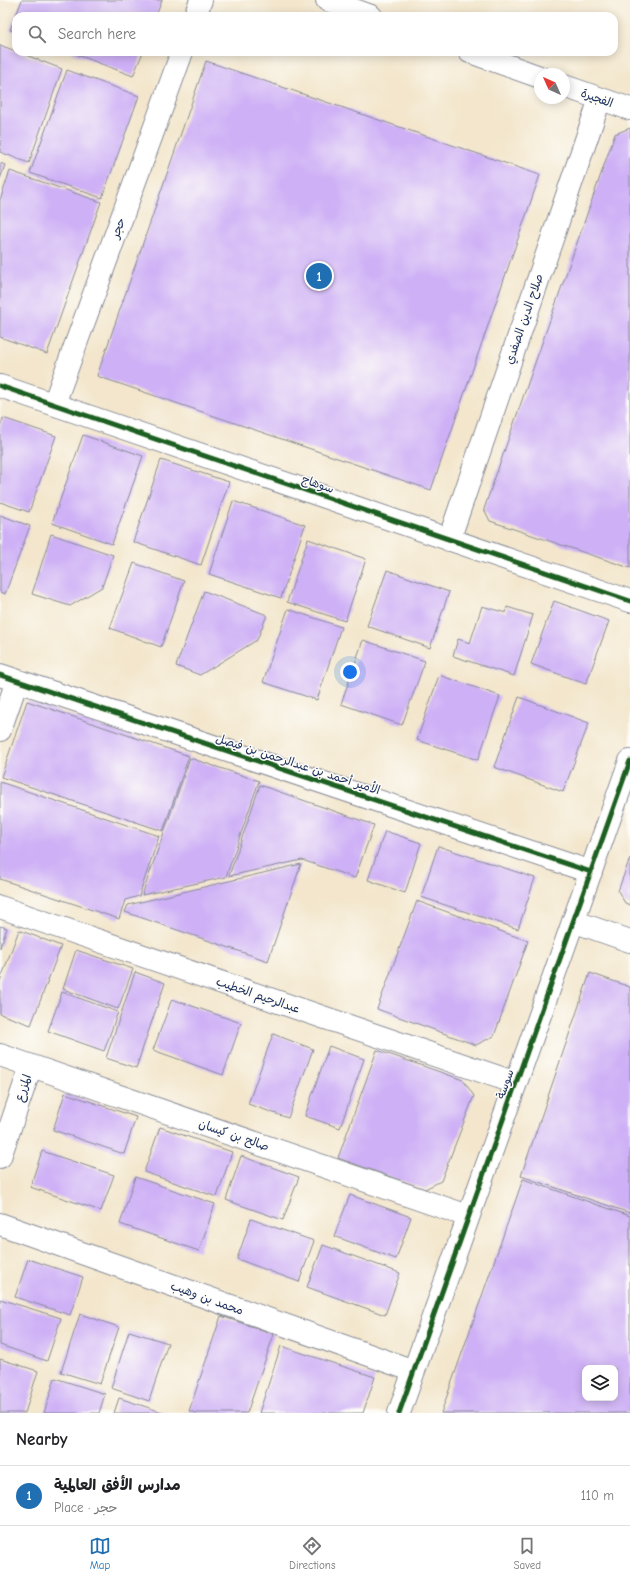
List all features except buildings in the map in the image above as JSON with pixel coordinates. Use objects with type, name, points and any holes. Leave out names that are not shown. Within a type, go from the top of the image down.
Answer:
[{"type":"street","points":[[196,12],[201,0]]},
{"type":"street","points":[[327,0],[360,12]]},
{"type":"street","name":"حجر","points":[[54,404],[181,56]]},
{"type":"street","points":[[481,56],[534,75]]},
{"type":"street","name":"الفجيرة","points":[[570,88],[630,110]]},
{"type":"street","name":"صلاح الدين الصفدي","points":[[449,540],[600,99]]},
{"type":"street","name":"سوهاج","points":[[0,386],[630,602]]},
{"type":"street","points":[[0,730],[8,678]]},
{"type":"street","name":"الأمير أحمد بن عبدالرحمن بن فيصل","points":[[8,678],[591,872]]},
{"type":"street","name":"سوسة","points":[[399,1413],[630,761]]},
{"type":"street","name":"عبدالرحيم الخطيب","points":[[0,907],[516,1083]]},
{"type":"street","points":[[573,921],[630,941]]},
{"type":"street","name":"صالح بن كيسان","points":[[0,1055],[468,1216]]},
{"type":"street","name":"المزرع","points":[[0,1157],[31,1066]]},
{"type":"street","name":"محمد بن وهيب","points":[[0,1224],[414,1371]]},
{"type":"cycle path","points":[[0,386],[630,601]]},
{"type":"cycle path","points":[[0,675],[591,872]]},
{"type":"cycle path","points":[[399,1413],[630,761]]},
{"type":"place","name":"مدارس الأفق العالمية","points":[[319,276]]}]
